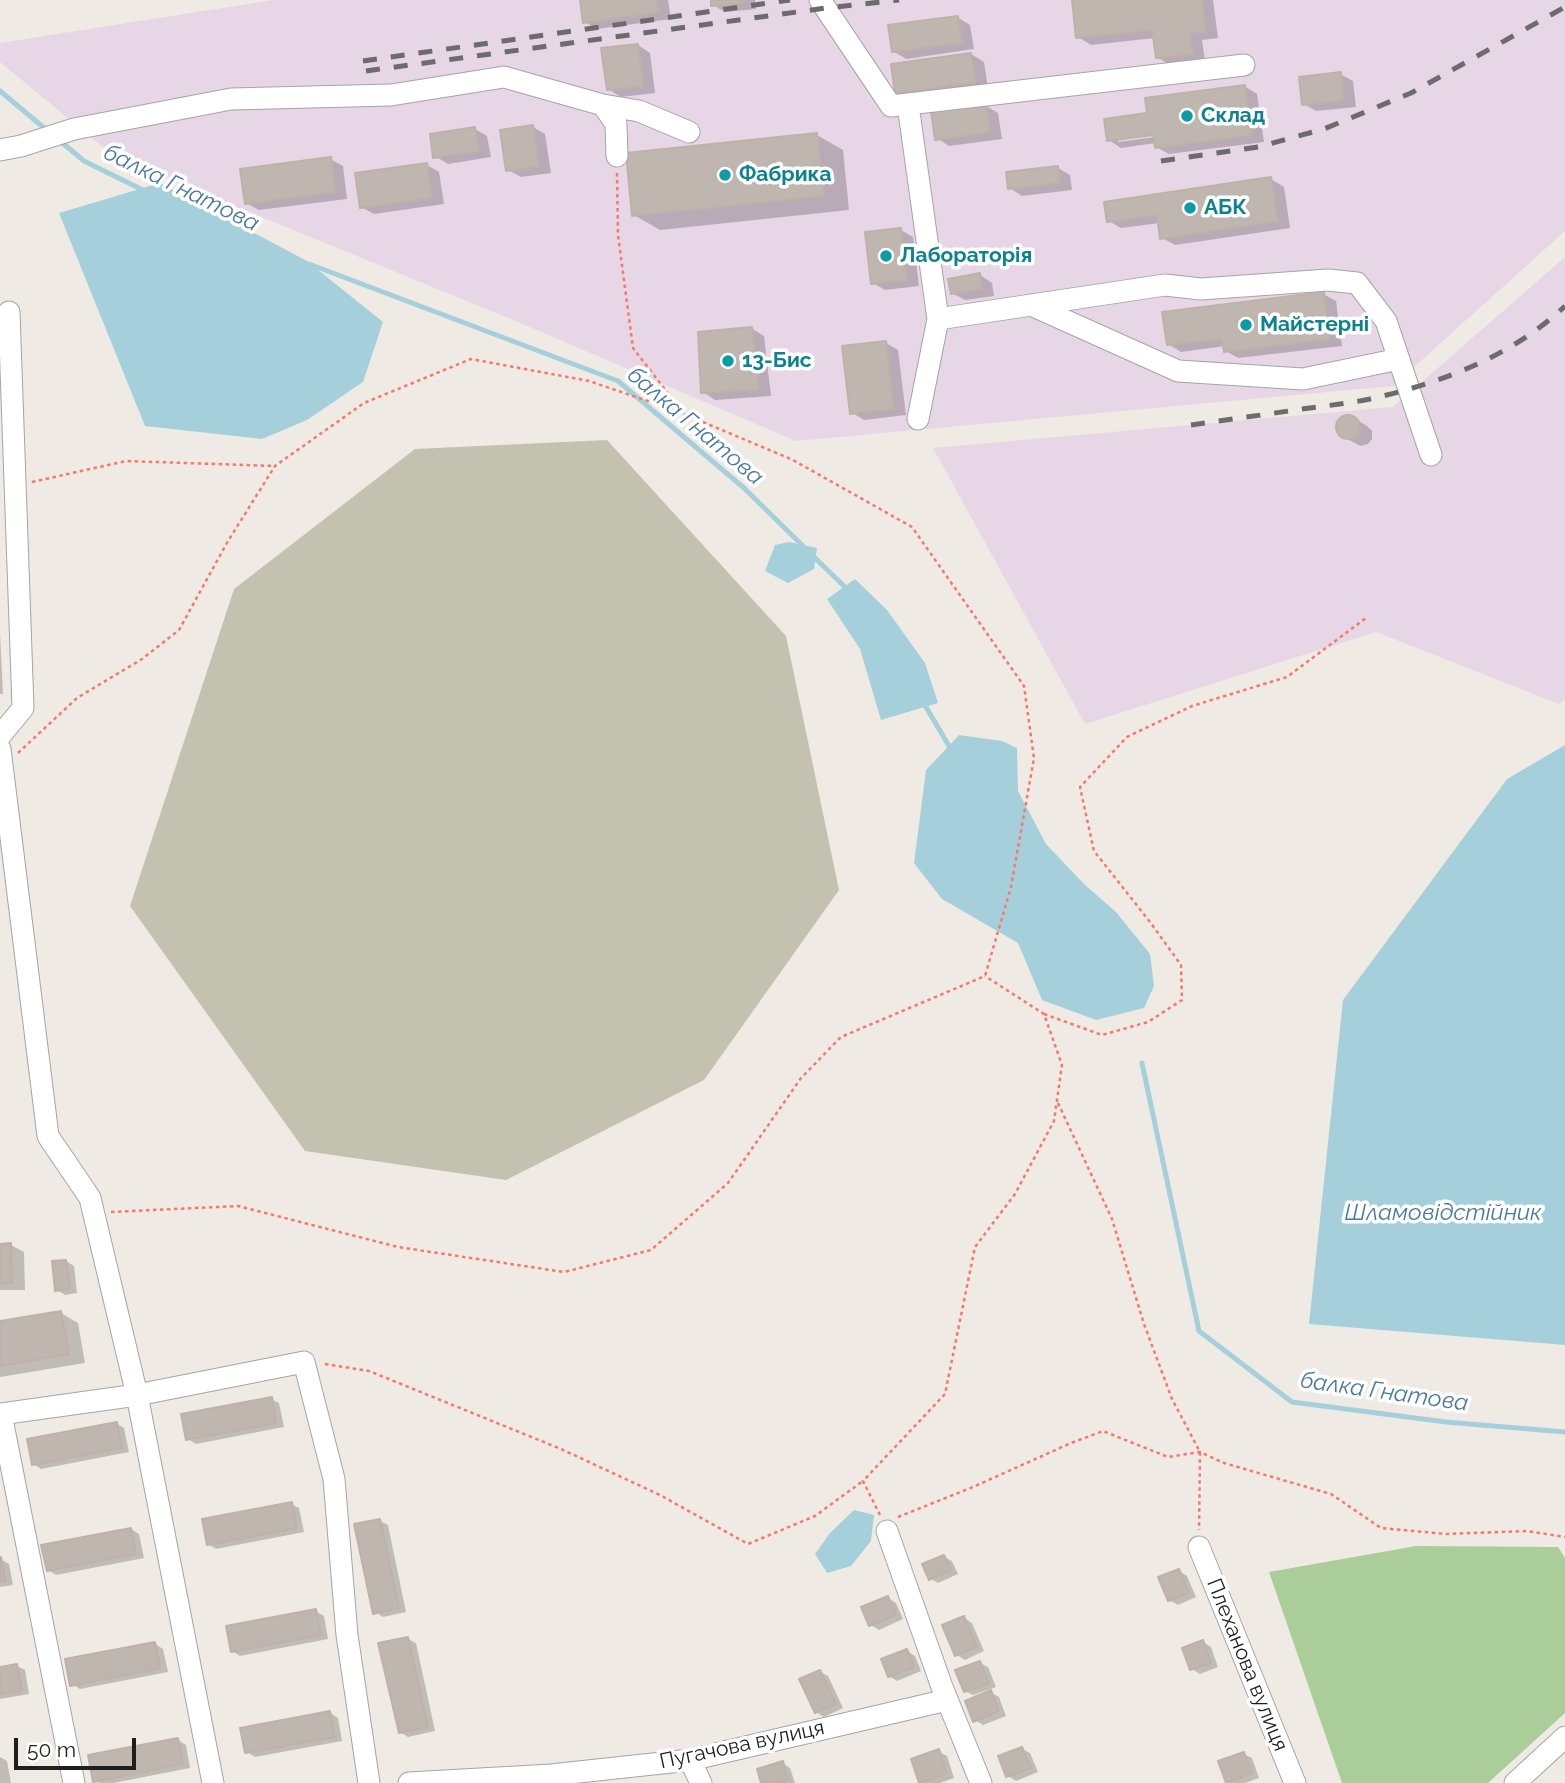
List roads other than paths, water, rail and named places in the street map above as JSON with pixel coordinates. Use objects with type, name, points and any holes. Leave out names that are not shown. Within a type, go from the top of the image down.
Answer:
[{"type":"street","points":[[820,0],[899,105],[938,319],[918,419]]},
{"type":"street","points":[[899,105],[1244,65]]},
{"type":"street","points":[[0,150],[74,129],[231,99],[391,95],[504,76],[603,105],[639,111],[689,132]]},
{"type":"street","points":[[603,105],[616,124],[617,156]]},
{"type":"street","points":[[938,319],[1165,285],[1201,289],[1328,280],[1357,283],[1387,321],[1431,455]]},
{"type":"street","points":[[1031,305],[1178,370],[1303,379],[1399,359]]},
{"type":"street","points":[[0,736],[23,708],[9,312]]},
{"type":"street","points":[[1,758],[48,1136],[90,1198],[137,1395],[214,1783]]},
{"type":"street","points":[[74,1783],[1,1414],[137,1395],[304,1362],[334,1479],[348,1635],[369,1783]]},
{"type":"street","points":[[887,1531],[947,1700],[981,1783]]},
{"type":"street","name":"Плеханова вулиця","points":[[1199,1547],[1295,1783]]},
{"type":"street","name":"Пугачова вулиця","points":[[409,1783],[552,1779],[690,1760],[947,1700]]},
{"type":"street","points":[[1515,1783],[1562,1743]]},
{"type":"street","points":[[690,1760],[701,1783]]},
{"type":"water","points":[[160,183],[307,261],[383,322],[363,382],[307,420],[262,439],[145,426],[59,213]]},
{"type":"water","points":[[789,542],[817,548],[814,569],[788,583],[765,571],[775,545]]},
{"type":"water","points":[[855,579],[887,610],[925,663],[938,703],[881,720],[860,649],[827,599]]},
{"type":"water","points":[[959,735],[1002,741],[1017,748],[1018,791],[1046,844],[1085,885],[1116,912],[1150,954],[1154,986],[1144,1008],[1096,1020],[1042,1000],[1018,943],[942,899],[914,863],[926,770]]},
{"type":"water","name":"Шламовідстійник","points":[[1565,745],[1565,1345],[1309,1324],[1343,1000],[1507,779]]},
{"type":"water","points":[[854,1510],[874,1515],[871,1541],[851,1566],[827,1573],[815,1554],[830,1533]]},
{"type":"waterway","name":"балка Гнатова","points":[[0,91],[49,132]]},
{"type":"waterway","name":"балка Гнатова","points":[[59,140],[84,161],[147,192]]},
{"type":"waterway","name":"балка Гнатова","points":[[309,264],[618,381],[744,488],[805,548]]},
{"type":"waterway","name":"балка Гнатова","points":[[812,555],[848,590]]},
{"type":"waterway","name":"балка Гнатова","points":[[923,702],[952,751]]},
{"type":"waterway","name":"балка Гнатова","points":[[1142,1063],[1199,1331],[1292,1402],[1446,1422],[1565,1432]]},
{"type":"railway","points":[[363,61],[790,0]]},
{"type":"railway","points":[[366,71],[899,0]]},
{"type":"railway","points":[[1161,161],[1258,147],[1324,129],[1411,93],[1565,7]]},
{"type":"railway","points":[[1191,425],[1361,401],[1423,385],[1498,354],[1522,340],[1565,306]]},
{"type":"place","name":"Склад","points":[[1187,116]]},
{"type":"place","name":"Фабрика","points":[[725,175]]},
{"type":"place","name":"АБК","points":[[1190,208]]},
{"type":"place","name":"Лабораторія","points":[[886,256]]},
{"type":"place","name":"Майстерні","points":[[1246,325]]},
{"type":"place","name":"13-Бис","points":[[728,361]]}]
